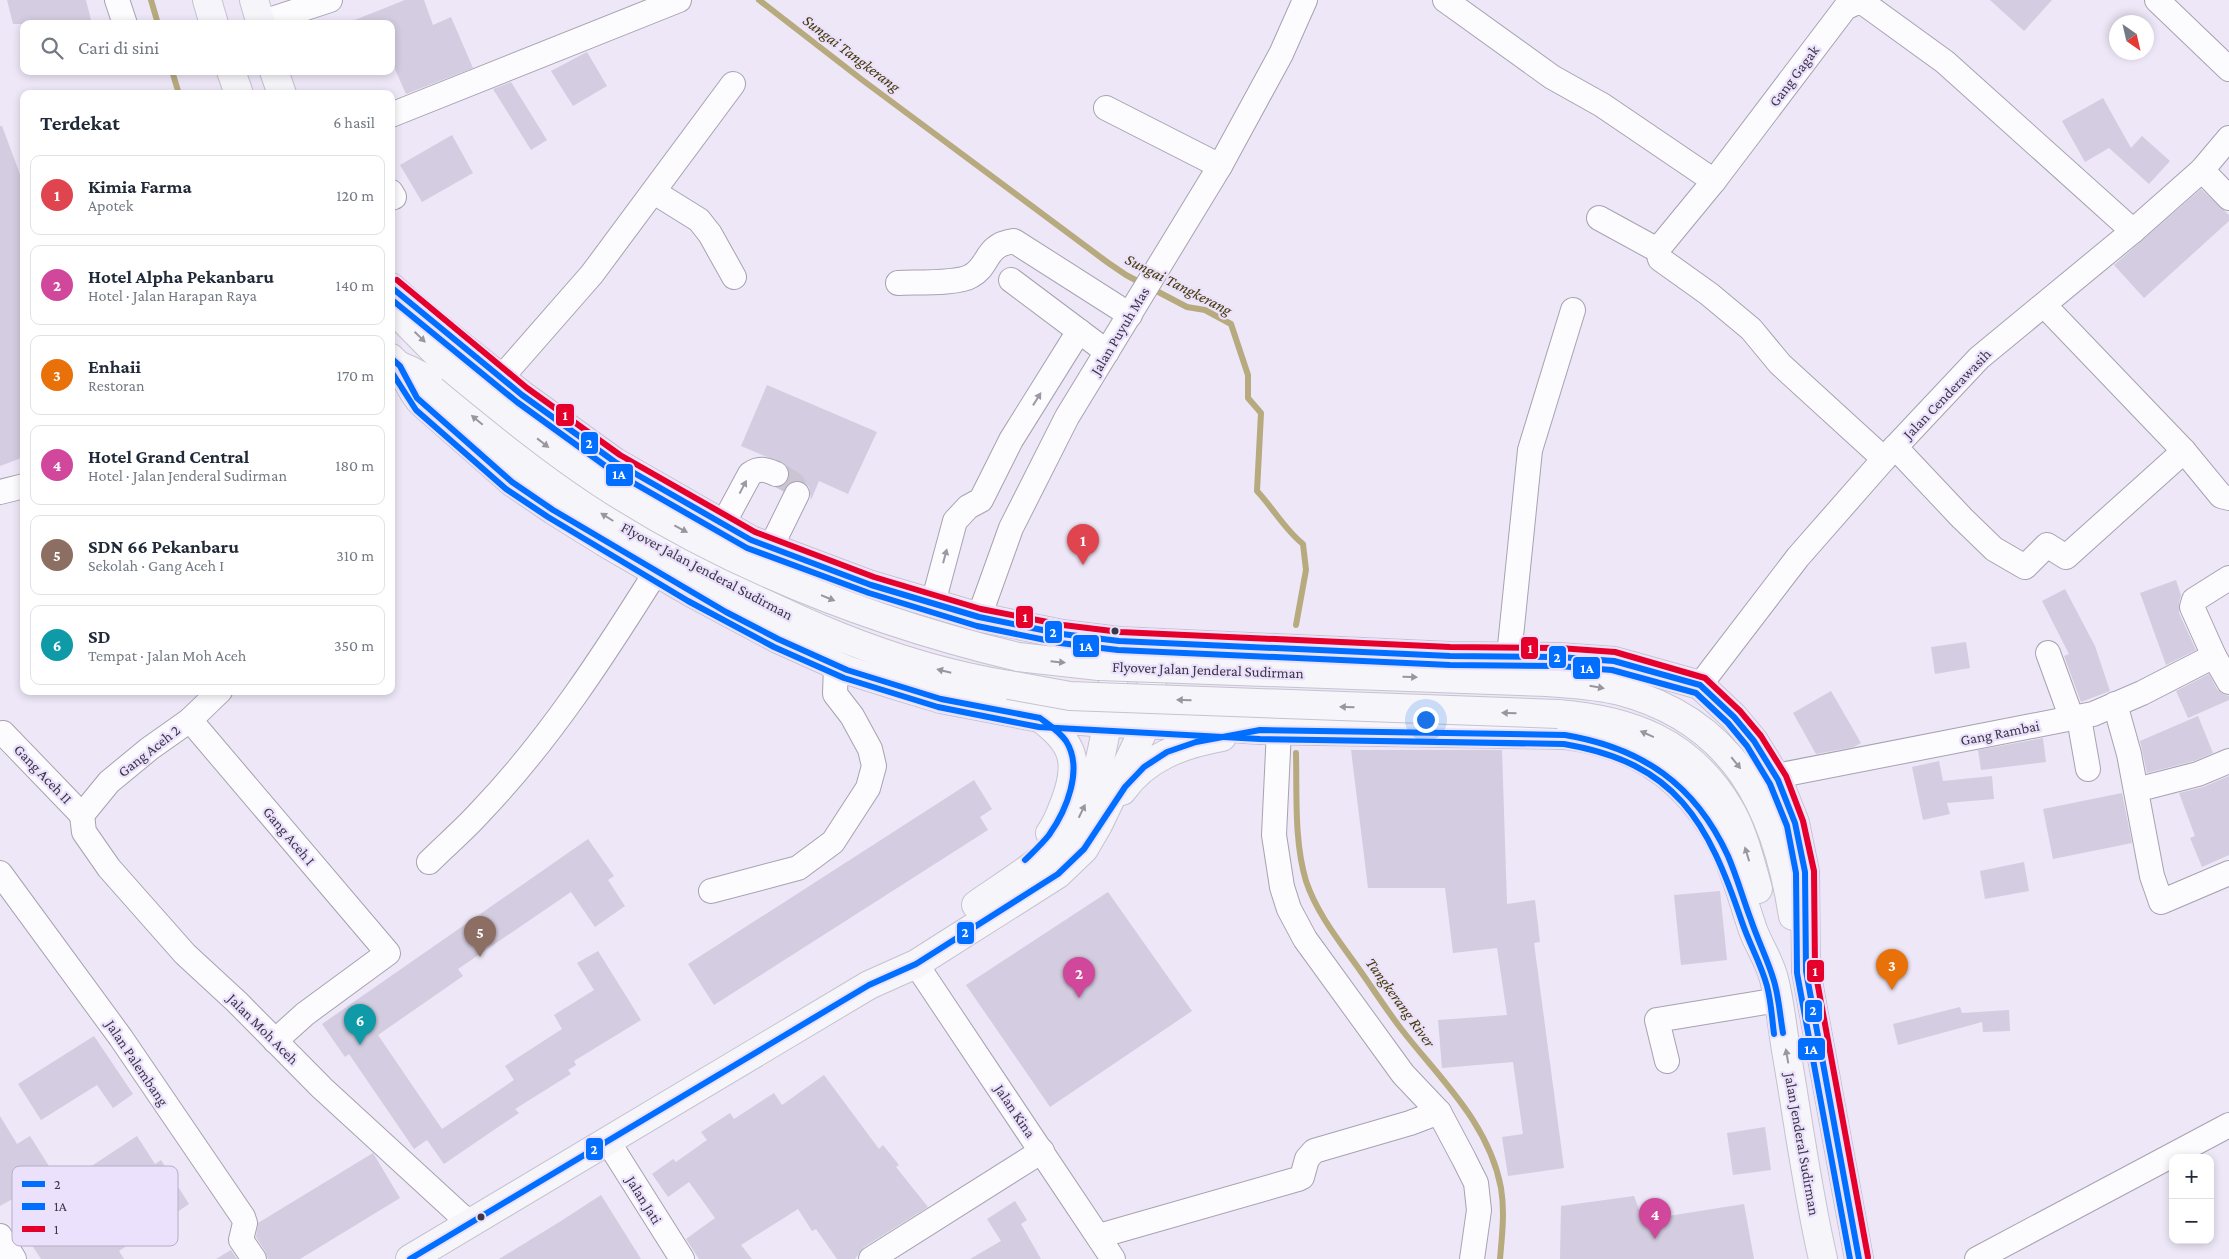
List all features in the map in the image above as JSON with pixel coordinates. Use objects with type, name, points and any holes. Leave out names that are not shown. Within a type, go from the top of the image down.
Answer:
[{"type":"main road","points":[[207,0],[213,20]]},
{"type":"main road","points":[[254,0],[260,20]]},
{"type":"main road","points":[[232,75],[238,90]]},
{"type":"main road","points":[[275,75],[281,90]]},
{"type":"main road","points":[[395,291],[501,378],[616,462],[751,540],[871,585],[979,617],[1062,634],[1119,641],[1614,661],[1700,685],[1734,717],[1754,741],[1776,776],[1795,823],[1805,872],[1806,971],[1859,1259]]},
{"type":"main road","points":[[395,313],[444,377]]},
{"type":"main road","points":[[396,362],[422,375],[444,377]]},
{"type":"main road","name":"Jalan Jenderal Sudirman","points":[[396,362],[417,398],[512,482],[553,510],[656,572],[770,634],[836,665],[901,688],[953,701],[1040,718],[1108,723],[1216,726],[1270,730],[1565,735],[1590,738],[1620,747],[1646,760],[1669,776],[1705,816],[1722,845],[1738,881],[1753,929],[1776,989],[1823,1259]]},
{"type":"main road","name":"Flyover Jalan Jenderal Sudirman","points":[[444,377],[630,501],[733,557],[789,583],[901,625],[962,643],[1018,656],[1098,666],[1584,685],[1620,691],[1661,706],[1699,728],[1721,746],[1740,767],[1770,825],[1790,899],[1787,948],[1776,989]]},
{"type":"main road","points":[[953,701],[977,692],[986,695],[996,694],[1005,690],[1012,683],[1016,674],[1016,655],[1011,646],[994,636],[979,617]]},
{"type":"main road","points":[[869,985],[906,951],[996,891],[1066,837],[1086,802],[1104,745],[1119,641]]},
{"type":"main road","points":[[1098,825],[1146,725],[1157,644]]},
{"type":"main road","points":[[1333,731],[1312,713],[1271,711],[1255,706],[1250,700],[1246,686],[1251,672],[1263,664],[1312,664],[1339,651]]},
{"type":"main road","points":[[996,891],[1052,830],[1069,792],[1074,768],[1072,756],[1067,744],[1054,728],[1040,718]]},
{"type":"main road","points":[[418,1257],[469,1223],[869,985],[916,964],[1058,874],[1084,849],[1124,787],[1144,767],[1167,752],[1196,742],[1270,730]]},
{"type":"main road","name":"Flyover Jalan Jenderal Sudirman","points":[[1787,948],[1806,971]]},
{"type":"street","points":[[117,0],[124,20]]},
{"type":"street","points":[[272,20],[330,0]]},
{"type":"street","points":[[395,114],[678,0]]},
{"type":"street","name":"Jalan Puyuh Mas","points":[[979,617],[1010,528],[1067,417],[1220,166],[1281,54],[1305,0]]},
{"type":"street","points":[[1445,0],[1552,77],[1602,106],[1714,181]]},
{"type":"street","points":[[2157,0],[2229,69]]},
{"type":"street","name":"Gang Gagak","points":[[1657,247],[1663,243],[1714,181],[1847,2],[1864,4],[1945,62],[2132,231]]},
{"type":"street","points":[[501,378],[592,274],[733,84]]},
{"type":"street","points":[[1106,108],[1220,166]]},
{"type":"street","name":"Jalan Cenderawasih","points":[[1700,685],[1798,557],[1890,453],[1979,358],[2132,231],[2202,170],[2229,138]]},
{"type":"street","points":[[2202,170],[2229,198]]},
{"type":"street","points":[[654,192],[699,220],[710,234],[734,277]]},
{"type":"street","points":[[1599,218],[1652,247],[1657,247],[1660,259],[1709,294],[1751,329],[1780,364],[1890,453],[1994,549],[2025,567],[2047,545],[2066,557],[2184,451]]},
{"type":"street","points":[[898,283],[953,280],[971,276],[994,248],[1006,242],[1014,241],[1135,307]]},
{"type":"street","points":[[1011,280],[1107,352]]},
{"type":"street","points":[[2044,304],[2184,451],[2221,496],[2229,498]]},
{"type":"street","points":[[1509,656],[1530,450],[1573,310]]},
{"type":"street","points":[[933,603],[955,521],[968,507],[981,500],[1011,440],[1079,331]]},
{"type":"street","points":[[723,524],[750,474],[756,470],[764,469],[776,474]]},
{"type":"street","points":[[0,492],[20,487]]},
{"type":"street","points":[[771,547],[797,494]]},
{"type":"street","points":[[429,862],[482,811],[539,742],[606,652],[656,572]]},
{"type":"street","points":[[2229,578],[2194,600],[2192,608],[2214,656],[2229,682]]},
{"type":"street","points":[[2048,653],[2075,718],[2088,769]]},
{"type":"street","name":"Gang Rambai","points":[[1776,776],[2075,718],[2115,704],[2214,656]]},
{"type":"street","points":[[711,891],[798,868],[833,842],[868,788],[874,766],[870,749],[852,716],[840,704],[835,694],[836,665]]},
{"type":"street","name":"Gang Aceh 2","points":[[82,815],[109,782],[149,749],[190,720],[216,695]]},
{"type":"street","points":[[2115,704],[2129,754],[2152,876],[2161,902],[2229,873]]},
{"type":"street","name":"Gang Aceh I","points":[[190,720],[388,953],[305,1014],[275,1040]]},
{"type":"street","points":[[1270,730],[1274,835],[1282,887],[1289,909],[1305,939],[1402,1074],[1439,1112],[1476,1182],[1479,1210],[1472,1259]]},
{"type":"street","name":"Gang Aceh II","points":[[3,733],[82,815]]},
{"type":"street","points":[[2136,790],[2198,774],[2229,761]]},
{"type":"street","name":"Jalan Moh Aceh","points":[[82,815],[84,832],[109,868],[185,954],[275,1040],[329,1095],[469,1223]]},
{"type":"street","name":"Jalan Palembang","points":[[0,873],[122,1038],[244,1217],[245,1223],[241,1240],[254,1259]]},
{"type":"street","name":"Jalan Kina","points":[[916,964],[1042,1151],[1103,1251]]},
{"type":"street","points":[[1667,1061],[1657,1020],[1776,989]]},
{"type":"street","points":[[1103,1251],[1298,1180],[1302,1177],[1307,1158],[1314,1151],[1410,1123],[1439,1112]]},
{"type":"street","points":[[1977,1259],[2229,1124]]},
{"type":"street","name":"Jalan Jati","points":[[607,1140],[682,1259]]},
{"type":"street","points":[[871,1259],[1042,1151]]},
{"type":"street","points":[[0,1236],[14,1259]]},
{"type":"building","points":[[7,0],[86,0],[91,20],[20,20],[20,24],[13,24]]},
{"type":"building","points":[[405,0],[424,0],[433,25],[451,17],[473,68],[406,94],[395,69],[395,20],[355,20]]},
{"type":"building","points":[[1990,0],[2052,0],[2024,31]]},
{"type":"building","points":[[587,52],[607,86],[573,106],[551,71]]},
{"type":"building","points":[[511,82],[547,140],[531,150],[493,89]]},
{"type":"building","points":[[2103,98],[2131,148],[2142,136],[2170,161],[2149,184],[2109,148],[2085,162],[2062,121]]},
{"type":"building","points":[[0,126],[2,126],[20,174],[20,458],[0,466]]},
{"type":"building","points":[[452,135],[473,173],[422,202],[400,165]]},
{"type":"building","points":[[2201,189],[2229,215],[2229,221],[2144,298],[2114,265]]},
{"type":"building","points":[[767,385],[877,432],[848,494],[819,481],[811,500],[809,487],[803,482],[796,480],[790,482],[784,488],[780,487],[789,479],[786,465],[741,446]]},
{"type":"building","points":[[2176,580],[2181,595],[2179,613],[2196,650],[2166,665],[2140,593]]},
{"type":"building","points":[[2065,589],[2095,646],[2110,691],[2081,702],[2064,656],[2069,654],[2042,601]]},
{"type":"building","points":[[1966,642],[1970,668],[1935,674],[1931,647]]},
{"type":"building","points":[[2209,674],[2217,689],[2229,696],[2229,700],[2188,718],[2176,691]]},
{"type":"building","points":[[1831,691],[1861,743],[1854,747],[1816,754],[1793,713]]},
{"type":"building","points":[[2198,716],[2213,753],[2194,761],[2147,773],[2140,741]]},
{"type":"building","points":[[2043,738],[2046,762],[1981,770],[1978,750]]},
{"type":"building","points":[[1351,750],[1502,750],[1507,904],[1535,900],[1540,942],[1534,943],[1564,1168],[1508,1176],[1502,1137],[1523,1134],[1513,1062],[1442,1068],[1438,1020],[1507,1015],[1497,948],[1453,953],[1445,888],[1368,888]]},
{"type":"building","points":[[1939,761],[1943,781],[1992,776],[1994,799],[1947,803],[1950,814],[1923,820],[1912,767]]},
{"type":"building","points":[[2229,776],[2229,855],[2202,867],[2190,838],[2195,836],[2179,793],[2203,787]]},
{"type":"building","points":[[974,780],[992,809],[980,817],[988,830],[714,1005],[688,964]]},
{"type":"building","points":[[2122,793],[2132,843],[2053,859],[2043,809]]},
{"type":"building","points":[[588,839],[614,876],[608,880],[625,906],[595,927],[571,892],[458,969],[463,976],[378,1035],[442,1129],[514,1080],[505,1066],[562,1029],[554,1015],[594,990],[577,963],[598,951],[641,1020],[574,1061],[576,1065],[568,1070],[571,1074],[515,1109],[519,1113],[444,1164],[427,1140],[414,1149],[349,1054],[345,1057],[322,1024]]},
{"type":"building","points":[[2024,862],[2029,891],[1985,899],[1980,871]]},
{"type":"building","points":[[1720,891],[1727,960],[1681,965],[1674,895]]},
{"type":"building","points":[[1108,892],[1192,1011],[1050,1107],[966,985]]},
{"type":"building","points":[[1960,1007],[1962,1013],[2009,1010],[2010,1031],[1983,1032],[1982,1022],[1898,1045],[1893,1024]]},
{"type":"building","points":[[94,1036],[133,1094],[113,1108],[97,1085],[41,1120],[18,1084]]},
{"type":"building","points":[[824,1075],[879,1149],[883,1145],[899,1165],[896,1167],[928,1207],[864,1247],[855,1259],[837,1259],[816,1229],[812,1231],[798,1209],[741,1245],[752,1259],[699,1259],[686,1239],[715,1218],[689,1182],[668,1197],[652,1174],[673,1159],[676,1162],[707,1140],[701,1132],[730,1113],[734,1119],[774,1093],[782,1105]]},
{"type":"building","points":[[0,1116],[17,1144],[30,1136],[49,1166],[12,1166],[12,1199],[0,1206]]},
{"type":"building","points":[[1765,1127],[1771,1170],[1733,1175],[1727,1133]]},
{"type":"building","points":[[137,1136],[155,1164],[161,1160],[165,1166],[92,1166]]},
{"type":"building","points":[[373,1153],[400,1198],[300,1259],[268,1259],[256,1237],[258,1223]]},
{"type":"building","points":[[178,1187],[189,1204],[178,1211]]},
{"type":"building","points":[[601,1195],[641,1259],[499,1259],[561,1221]]},
{"type":"building","points":[[1634,1196],[1643,1220],[1744,1204],[1754,1259],[1560,1259],[1561,1206]]},
{"type":"building","points":[[1015,1201],[1027,1220],[1021,1224],[1041,1259],[970,1259],[1001,1241],[987,1219]]},
{"type":"building","points":[[33,1246],[126,1246],[119,1251],[124,1259],[41,1259]]},
{"type":"building","points":[[231,1250],[237,1259],[216,1259]]},
{"type":"waterway","points":[[151,0],[157,20]]},
{"type":"waterway","name":"Sungai Tangkerang","points":[[759,0],[861,79],[1107,262],[1126,275],[1187,307],[1205,310],[1231,324],[1248,375],[1248,398],[1261,413],[1257,491],[1290,532],[1303,544],[1306,570],[1296,625]]},
{"type":"waterway","points":[[173,75],[178,90]]},
{"type":"waterway","name":"Tangkerang River","points":[[1296,753],[1298,834],[1302,866],[1310,892],[1340,943],[1402,1030],[1461,1103],[1486,1143],[1495,1165],[1501,1188],[1503,1224],[1500,1259]]},
{"type":"tunnel","points":[[776,474],[793,484],[797,494]]},
{"type":"transit line","name":"1","points":[[397,280],[527,388],[620,455],[755,532],[874,577],[981,609],[1063,625],[1120,632],[1450,647],[1559,648],[1615,652],[1705,678],[1740,711],[1761,736],[1786,776],[1803,821],[1814,871],[1815,970],[1868,1257]]},
{"type":"transit line","name":"2","points":[[395,290],[522,395],[615,462],[751,540],[871,585],[979,617],[1062,634],[1119,641],[1450,656],[1559,657],[1614,661],[1700,685],[1734,717],[1754,741],[1778,780],[1795,823],[1805,872],[1806,971],[1859,1259]]},
{"type":"transit line","name":"1A","points":[[395,302],[517,402],[611,470],[747,548],[869,593],[977,626],[1060,643],[1118,650],[1450,665],[1559,666],[1612,670],[1696,693],[1728,723],[1747,746],[1770,784],[1787,826],[1796,873],[1797,973],[1850,1259]]},
{"type":"transit line","name":"2","points":[[395,362],[400,366],[417,398],[512,482],[553,510],[726,612],[778,639],[847,670],[941,699],[1040,718],[1054,728],[1066,741],[1071,752],[1073,764],[1071,790],[1055,825],[1046,838],[1025,860]]},
{"type":"transit line","name":"1A","points":[[395,377],[416,410],[506,489],[548,517],[688,601],[774,647],[844,678],[938,707],[1039,727],[1260,739],[1564,744],[1603,753],[1635,766],[1661,782],[1683,803],[1701,827],[1716,855],[1767,986],[1774,1034]]},
{"type":"transit line","name":"2","points":[[410,1259],[869,985],[916,964],[1058,874],[1084,849],[1125,787],[1144,767],[1167,752],[1196,742],[1260,730],[1565,735],[1618,749],[1642,760],[1663,773],[1682,790],[1715,831],[1728,856],[1774,981],[1783,1033]]},
{"type":"place","name":"Kimia Farma","points":[[1083,565]]},
{"type":"place","name":"SDN 66 Pekanbaru","points":[[480,957]]},
{"type":"place","name":"Enhaii","points":[[1892,990]]},
{"type":"place","name":"Hotel Alpha Pekanbaru","points":[[1079,998]]},
{"type":"place","name":"SD","points":[[360,1045]]},
{"type":"place","name":"Hotel Grand Central","points":[[1655,1239]]}]
